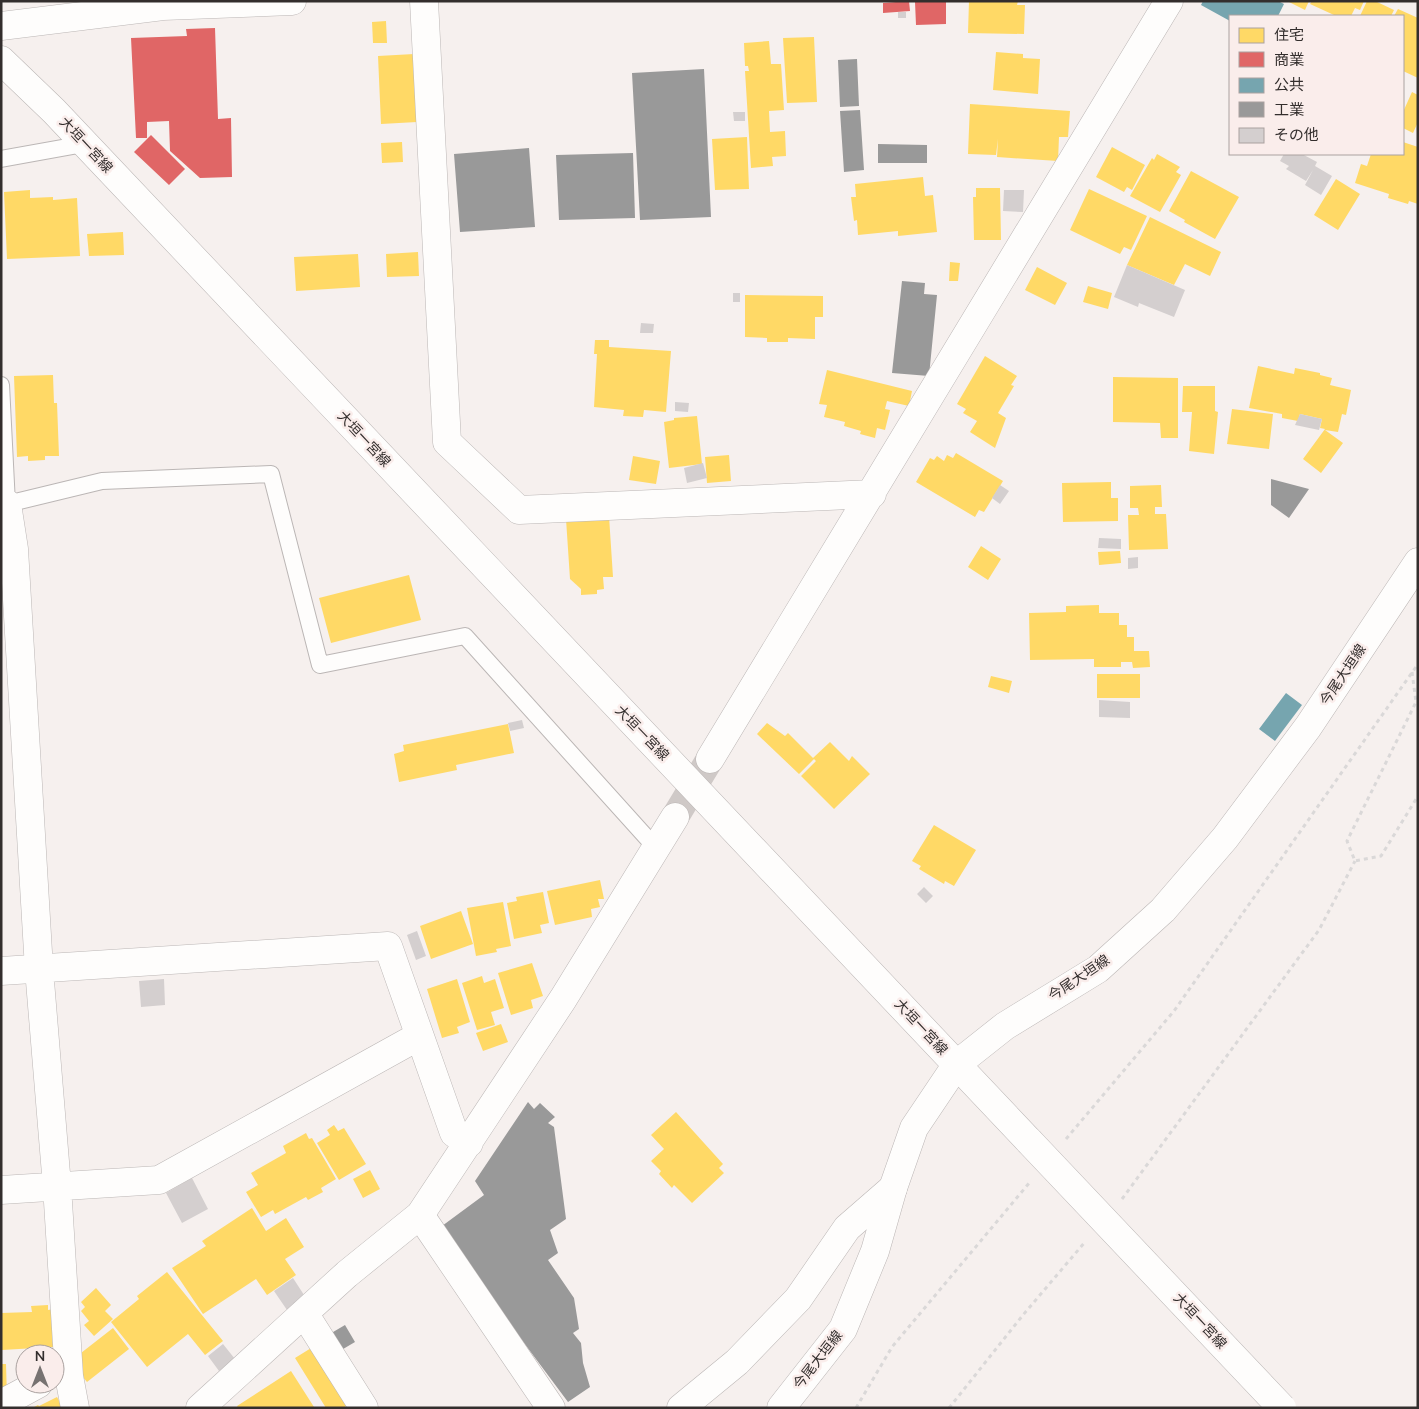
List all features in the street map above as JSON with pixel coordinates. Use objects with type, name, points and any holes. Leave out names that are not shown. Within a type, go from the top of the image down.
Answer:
[{"type":"street","points":[[1,26],[163,6],[292,1]]},
{"type":"street","points":[[424,1],[447,442],[518,510],[872,494]]},
{"type":"street","points":[[710,759],[1169,1]]},
{"type":"street","name":"大垣一宮線","points":[[1,60],[54,112],[1282,1408]]},
{"type":"street","points":[[4,504],[14,549],[39,969],[58,1186],[61,1344]]},
{"type":"street","name":"今尾大垣線","points":[[781,1408],[843,1328],[875,1251],[893,1188],[914,1128],[957,1064],[1005,1026],[1098,969],[1163,910],[1225,838],[1308,728],[1418,562]]},
{"type":"street","points":[[200,1408],[347,1274],[420,1215],[563,998],[675,817]]},
{"type":"street","points":[[1,971],[388,946],[454,1133],[469,1142]]},
{"type":"street","points":[[1,1190],[159,1180],[419,1036]]},
{"type":"street","points":[[681,1408],[737,1362],[798,1299],[847,1228],[893,1188]]},
{"type":"street","points":[[420,1215],[551,1408]]},
{"type":"street","points":[[304,1313],[364,1408]]},
{"type":"street","points":[[65,1380],[75,1408]]},
{"type":"street","points":[[1,1404],[20,1394]]},
{"type":"lane","points":[[1,159],[84,144]]},
{"type":"lane","points":[[1,385],[4,504],[102,481],[271,474],[320,665],[465,636],[656,848]]},
{"type":"path","points":[[1065,1140],[1174,1011],[1418,664]]},
{"type":"path","points":[[1117,1204],[1319,930],[1355,861],[1347,841],[1416,702],[1412,671]]},
{"type":"path","points":[[1355,861],[1381,856],[1418,796]]},
{"type":"path","points":[[856,1408],[892,1347],[1033,1179]]},
{"type":"path","points":[[949,1408],[1023,1315],[1086,1241]]},
{"type":"building: 住宅","points":[[969,1],[1018,1],[1017,5],[1025,5],[1024,34],[968,33]]},
{"type":"building: 住宅","points":[[1287,1],[1309,1],[1305,10]]},
{"type":"building: 住宅","points":[[1312,1],[1364,1],[1360,10],[1355,8],[1352,15],[1334,15],[1310,4]]},
{"type":"building: 住宅","points":[[1367,1],[1375,1],[1394,10],[1392,15],[1360,15]]},
{"type":"building: 住宅","points":[[1398,9],[1418,18],[1418,78],[1404,71],[1404,15],[1395,15]]},
{"type":"building: 住宅","points":[[386,21],[387,43],[373,43],[372,22]]},
{"type":"building: 住宅","points":[[814,37],[817,102],[787,103],[783,38]]},
{"type":"building: 住宅","points":[[769,41],[771,64],[781,64],[784,110],[769,111],[770,132],[785,131],[786,156],[772,157],[773,166],[751,168],[745,71],[749,71],[748,66],[745,66],[744,43]]},
{"type":"building: 住宅","points":[[996,52],[1023,54],[1023,58],[1040,59],[1038,94],[993,90]]},
{"type":"building: 住宅","points":[[414,54],[417,122],[381,124],[378,56]]},
{"type":"building: 住宅","points":[[1412,92],[1418,95],[1418,122],[1413,133],[1404,128],[1404,110]]},
{"type":"building: 住宅","points":[[970,104],[1070,111],[1068,137],[1059,137],[1058,161],[997,157],[998,139],[996,155],[968,154]]},
{"type":"building: 住宅","points":[[747,137],[749,189],[715,190],[712,139]]},
{"type":"building: 住宅","points":[[402,142],[403,162],[382,163],[381,143]]},
{"type":"building: 住宅","points":[[1404,142],[1418,147],[1418,204],[1409,201],[1408,204],[1388,198],[1389,194],[1355,183],[1361,164],[1367,166],[1371,155],[1404,155]]},
{"type":"building: 住宅","points":[[1112,147],[1145,165],[1132,190],[1127,187],[1124,192],[1096,177]]},
{"type":"building: 住宅","points":[[1157,154],[1180,167],[1176,172],[1181,175],[1160,212],[1130,196],[1152,158],[1154,160]]},
{"type":"building: 住宅","points":[[1191,171],[1239,197],[1215,239],[1184,222],[1185,220],[1169,211]]},
{"type":"building: 住宅","points":[[923,177],[925,196],[933,195],[937,232],[898,236],[898,231],[858,235],[857,220],[854,221],[851,197],[856,197],[855,184]]},
{"type":"building: 住宅","points":[[1336,179],[1360,194],[1338,230],[1314,215]]},
{"type":"building: 住宅","points":[[976,188],[1000,188],[1001,240],[974,240],[973,197],[976,197]]},
{"type":"building: 住宅","points":[[1089,189],[1147,216],[1131,250],[1124,247],[1120,254],[1070,230]]},
{"type":"building: 住宅","points":[[30,190],[30,198],[53,197],[53,200],[77,198],[80,256],[7,259],[4,192]]},
{"type":"building: 住宅","points":[[1150,217],[1221,252],[1210,276],[1185,264],[1174,285],[1127,265]]},
{"type":"building: 住宅","points":[[123,232],[124,255],[89,256],[87,234]]},
{"type":"building: 住宅","points":[[418,252],[419,276],[387,277],[386,254]]},
{"type":"building: 住宅","points":[[358,254],[360,287],[296,291],[294,257]]},
{"type":"building: 住宅","points":[[950,262],[960,263],[958,281],[949,281]]},
{"type":"building: 住宅","points":[[1037,267],[1067,283],[1055,305],[1025,290]]},
{"type":"building: 住宅","points":[[1088,286],[1112,293],[1108,309],[1083,302]]},
{"type":"building: 住宅","points":[[745,295],[823,296],[823,317],[815,317],[815,339],[788,338],[788,342],[767,342],[767,338],[745,337]]},
{"type":"building: 住宅","points":[[595,340],[609,340],[609,347],[671,351],[666,412],[644,410],[643,417],[623,416],[624,410],[594,407],[597,354],[594,354]]},
{"type":"building: 住宅","points":[[985,356],[1017,376],[1011,385],[1014,386],[998,413],[1006,418],[995,448],[970,432],[977,421],[963,413],[966,409],[957,404]]},
{"type":"building: 住宅","points":[[1258,366],[1294,374],[1295,368],[1320,373],[1320,375],[1332,378],[1330,385],[1351,390],[1346,415],[1342,414],[1338,432],[1325,430],[1343,443],[1321,473],[1303,459],[1325,429],[1320,428],[1322,419],[1300,414],[1298,421],[1282,418],[1282,414],[1249,408]]},
{"type":"building: 住宅","points":[[827,370],[912,391],[909,406],[887,401],[885,409],[890,410],[885,430],[877,428],[875,438],[860,434],[861,431],[844,426],[845,422],[824,417],[827,405],[819,404]]},
{"type":"building: 住宅","points":[[53,375],[54,403],[57,403],[59,456],[45,456],[45,460],[28,461],[28,456],[17,457],[14,376]]},
{"type":"building: 住宅","points":[[1113,377],[1178,378],[1178,438],[1161,438],[1160,423],[1113,422]]},
{"type":"building: 住宅","points":[[1183,386],[1215,386],[1215,411],[1218,412],[1214,454],[1189,451],[1192,412],[1182,412]]},
{"type":"building: 住宅","points":[[1232,409],[1273,414],[1269,449],[1227,444]]},
{"type":"building: 住宅","points":[[697,416],[702,464],[669,468],[664,422],[674,420],[674,418]]},
{"type":"building: 住宅","points":[[956,453],[1003,481],[984,512],[979,510],[975,517],[916,482],[930,458],[934,460],[937,456],[944,461],[947,455],[953,458]]},
{"type":"building: 住宅","points":[[729,455],[731,481],[707,483],[705,457]]},
{"type":"building: 住宅","points":[[633,456],[660,461],[656,484],[629,480]]},
{"type":"building: 住宅","points":[[1111,482],[1111,498],[1118,498],[1118,521],[1063,522],[1062,483]]},
{"type":"building: 住宅","points":[[1161,485],[1162,507],[1155,507],[1155,514],[1166,514],[1168,549],[1129,550],[1128,515],[1139,515],[1138,508],[1130,508],[1130,486]]},
{"type":"building: 住宅","points":[[609,516],[613,577],[603,577],[604,589],[597,590],[597,594],[581,595],[581,589],[570,579],[566,519]]},
{"type":"building: 住宅","points":[[981,546],[1001,559],[988,580],[968,567]]},
{"type":"building: 住宅","points":[[1120,551],[1121,563],[1099,565],[1098,552]]},
{"type":"building: 住宅","points":[[409,575],[421,620],[331,643],[319,598]]},
{"type":"building: 住宅","points":[[1099,605],[1099,613],[1119,613],[1119,625],[1127,625],[1127,637],[1134,637],[1134,651],[1149,651],[1150,667],[1133,668],[1132,662],[1121,662],[1121,667],[1094,667],[1094,659],[1030,660],[1029,613],[1066,612],[1066,606]]},
{"type":"building: 住宅","points":[[1097,674],[1140,674],[1140,698],[1097,698]]},
{"type":"building: 住宅","points":[[991,676],[1012,681],[1009,693],[988,687]]},
{"type":"building: 住宅","points":[[767,723],[785,736],[788,733],[814,759],[799,774],[757,734]]},
{"type":"building: 住宅","points":[[508,724],[514,753],[456,765],[457,770],[399,782],[394,754],[404,751],[403,745]]},
{"type":"building: 住宅","points":[[830,742],[849,761],[852,756],[870,774],[834,809],[801,776],[816,761],[813,758]]},
{"type":"building: 住宅","points":[[934,825],[976,850],[954,886],[945,881],[944,884],[919,869],[921,866],[912,861]]},
{"type":"building: 住宅","points":[[600,880],[604,899],[598,899],[600,907],[591,909],[592,917],[555,925],[547,891]]},
{"type":"building: 住宅","points":[[543,892],[549,923],[540,925],[542,933],[514,939],[507,903],[517,901],[516,897]]},
{"type":"building: 住宅","points":[[503,902],[511,946],[496,949],[497,952],[476,956],[467,908]]},
{"type":"building: 住宅","points":[[461,911],[473,944],[431,959],[420,926]]},
{"type":"building: 住宅","points":[[532,963],[543,996],[531,1000],[533,1008],[511,1015],[498,973]]},
{"type":"building: 住宅","points":[[482,976],[484,983],[495,979],[504,1008],[491,1012],[495,1025],[477,1030],[462,983]]},
{"type":"building: 住宅","points":[[457,979],[470,1022],[457,1027],[459,1033],[442,1038],[427,989]]},
{"type":"building: 住宅","points":[[501,1024],[508,1042],[483,1051],[476,1033]]},
{"type":"building: 住宅","points":[[676,1112],[723,1164],[719,1168],[724,1173],[692,1203],[674,1185],[672,1188],[659,1174],[661,1171],[651,1161],[664,1149],[651,1135]]},
{"type":"building: 住宅","points":[[334,1125],[338,1131],[344,1128],[366,1164],[339,1180],[317,1143],[330,1135],[327,1130]]},
{"type":"building: 住宅","points":[[306,1133],[309,1139],[312,1138],[336,1179],[321,1188],[323,1192],[308,1200],[306,1197],[275,1214],[273,1210],[261,1217],[246,1192],[258,1185],[251,1173],[286,1153],[283,1146]]},
{"type":"building: 住宅","points":[[370,1170],[380,1189],[363,1198],[353,1179]]},
{"type":"building: 住宅","points":[[252,1208],[266,1231],[286,1218],[304,1247],[285,1259],[296,1275],[267,1295],[256,1279],[203,1314],[172,1268],[206,1246],[202,1241]]},
{"type":"building: 住宅","points":[[167,1272],[223,1341],[205,1355],[188,1334],[147,1367],[111,1322],[139,1299],[137,1296]]},
{"type":"building: 住宅","points":[[96,1288],[111,1305],[105,1311],[113,1319],[94,1336],[84,1325],[89,1321],[81,1311],[85,1307],[81,1302]]},
{"type":"building: 住宅","points":[[48,1305],[48,1310],[54,1309],[56,1331],[52,1331],[53,1344],[15,1344],[15,1349],[2,1350],[1,1313],[32,1312],[31,1306]]},
{"type":"building: 住宅","points":[[113,1328],[129,1349],[87,1382],[82,1376],[81,1353]]},
{"type":"building: 住宅","points":[[316,1345],[352,1402],[343,1408],[326,1408],[295,1358]]},
{"type":"building: 住宅","points":[[1,1364],[6,1364],[7,1397],[1,1397]]},
{"type":"building: 住宅","points":[[291,1371],[314,1407],[238,1408],[237,1406]]},
{"type":"building: 住宅","points":[[57,1397],[63,1408],[32,1408],[39,1406]]},
{"type":"building: 商業","points":[[909,1],[910,11],[883,13],[883,3]]},
{"type":"building: 商業","points":[[946,1],[946,24],[916,25],[915,2]]},
{"type":"building: 商業","points":[[215,28],[218,119],[231,118],[232,177],[200,178],[170,151],[169,121],[147,122],[147,138],[136,138],[131,38],[187,36],[186,29]]},
{"type":"building: 商業","points":[[151,135],[185,169],[169,185],[134,152]]},
{"type":"building: 公共","points":[[1203,1],[1278,1],[1284,4],[1278,15],[1229,15],[1229,20],[1201,5]]},
{"type":"building: 公共","points":[[1286,693],[1302,705],[1275,741],[1259,729]]},
{"type":"building: 工業","points":[[857,59],[859,106],[840,107],[838,60]]},
{"type":"building: 工業","points":[[704,69],[711,217],[640,220],[632,73]]},
{"type":"building: 工業","points":[[860,110],[864,170],[844,172],[840,111]]},
{"type":"building: 工業","points":[[878,144],[927,145],[927,163],[878,163]]},
{"type":"building: 工業","points":[[529,148],[535,227],[460,232],[454,154]]},
{"type":"building: 工業","points":[[633,153],[635,218],[559,220],[556,155]]},
{"type":"building: 工業","points":[[902,281],[925,283],[924,294],[937,295],[929,376],[892,373]]},
{"type":"building: 工業","points":[[1271,479],[1309,489],[1289,518],[1271,505]]},
{"type":"building: 工業","points":[[528,1102],[534,1109],[540,1103],[555,1117],[548,1123],[554,1127],[566,1219],[550,1230],[558,1253],[548,1260],[574,1298],[579,1329],[573,1333],[581,1343],[583,1363],[590,1387],[568,1402],[492,1300],[442,1226],[484,1195],[475,1181]]},
{"type":"building: 工業","points":[[345,1325],[355,1342],[338,1352],[328,1335]]},
{"type":"building: その他","points":[[898,12],[906,12],[906,18],[898,18]]},
{"type":"building: その他","points":[[733,112],[745,112],[745,121],[734,121]]},
{"type":"building: その他","points":[[1283,155],[1304,155],[1317,162],[1315,166],[1332,176],[1321,195],[1305,185],[1313,170],[1306,181],[1286,169],[1289,166],[1280,161]]},
{"type":"building: その他","points":[[1004,190],[1024,190],[1023,212],[1003,211]]},
{"type":"building: その他","points":[[1127,265],[1185,290],[1174,317],[1139,303],[1138,307],[1114,297]]},
{"type":"building: その他","points":[[733,293],[740,293],[740,302],[733,302]]},
{"type":"building: その他","points":[[641,323],[654,324],[653,333],[640,333]]},
{"type":"building: その他","points":[[675,402],[689,403],[688,412],[675,411]]},
{"type":"building: その他","points":[[1300,414],[1322,419],[1319,430],[1295,425]]},
{"type":"building: その他","points":[[703,463],[707,478],[687,483],[684,468]]},
{"type":"building: その他","points":[[1000,485],[1009,491],[1000,504],[992,498]]},
{"type":"building: その他","points":[[1099,538],[1121,539],[1121,549],[1098,548]]},
{"type":"building: その他","points":[[1138,557],[1138,568],[1128,569],[1128,558]]},
{"type":"building: その他","points":[[1099,700],[1130,702],[1130,718],[1099,717]]},
{"type":"building: その他","points":[[522,720],[524,728],[510,731],[508,723]]},
{"type":"building: その他","points":[[924,887],[933,896],[926,903],[917,894]]},
{"type":"building: その他","points":[[417,931],[426,956],[416,960],[407,935]]},
{"type":"building: その他","points":[[164,979],[165,1005],[141,1007],[139,981]]},
{"type":"building: その他","points":[[192,1178],[208,1209],[182,1223],[166,1193]]},
{"type":"building: その他","points":[[293,1278],[306,1298],[287,1310],[274,1291]]},
{"type":"building: その他","points":[[223,1344],[235,1359],[219,1371],[208,1356]]},
{"type":"tunnel","points":[[675,817],[710,759]]}]
